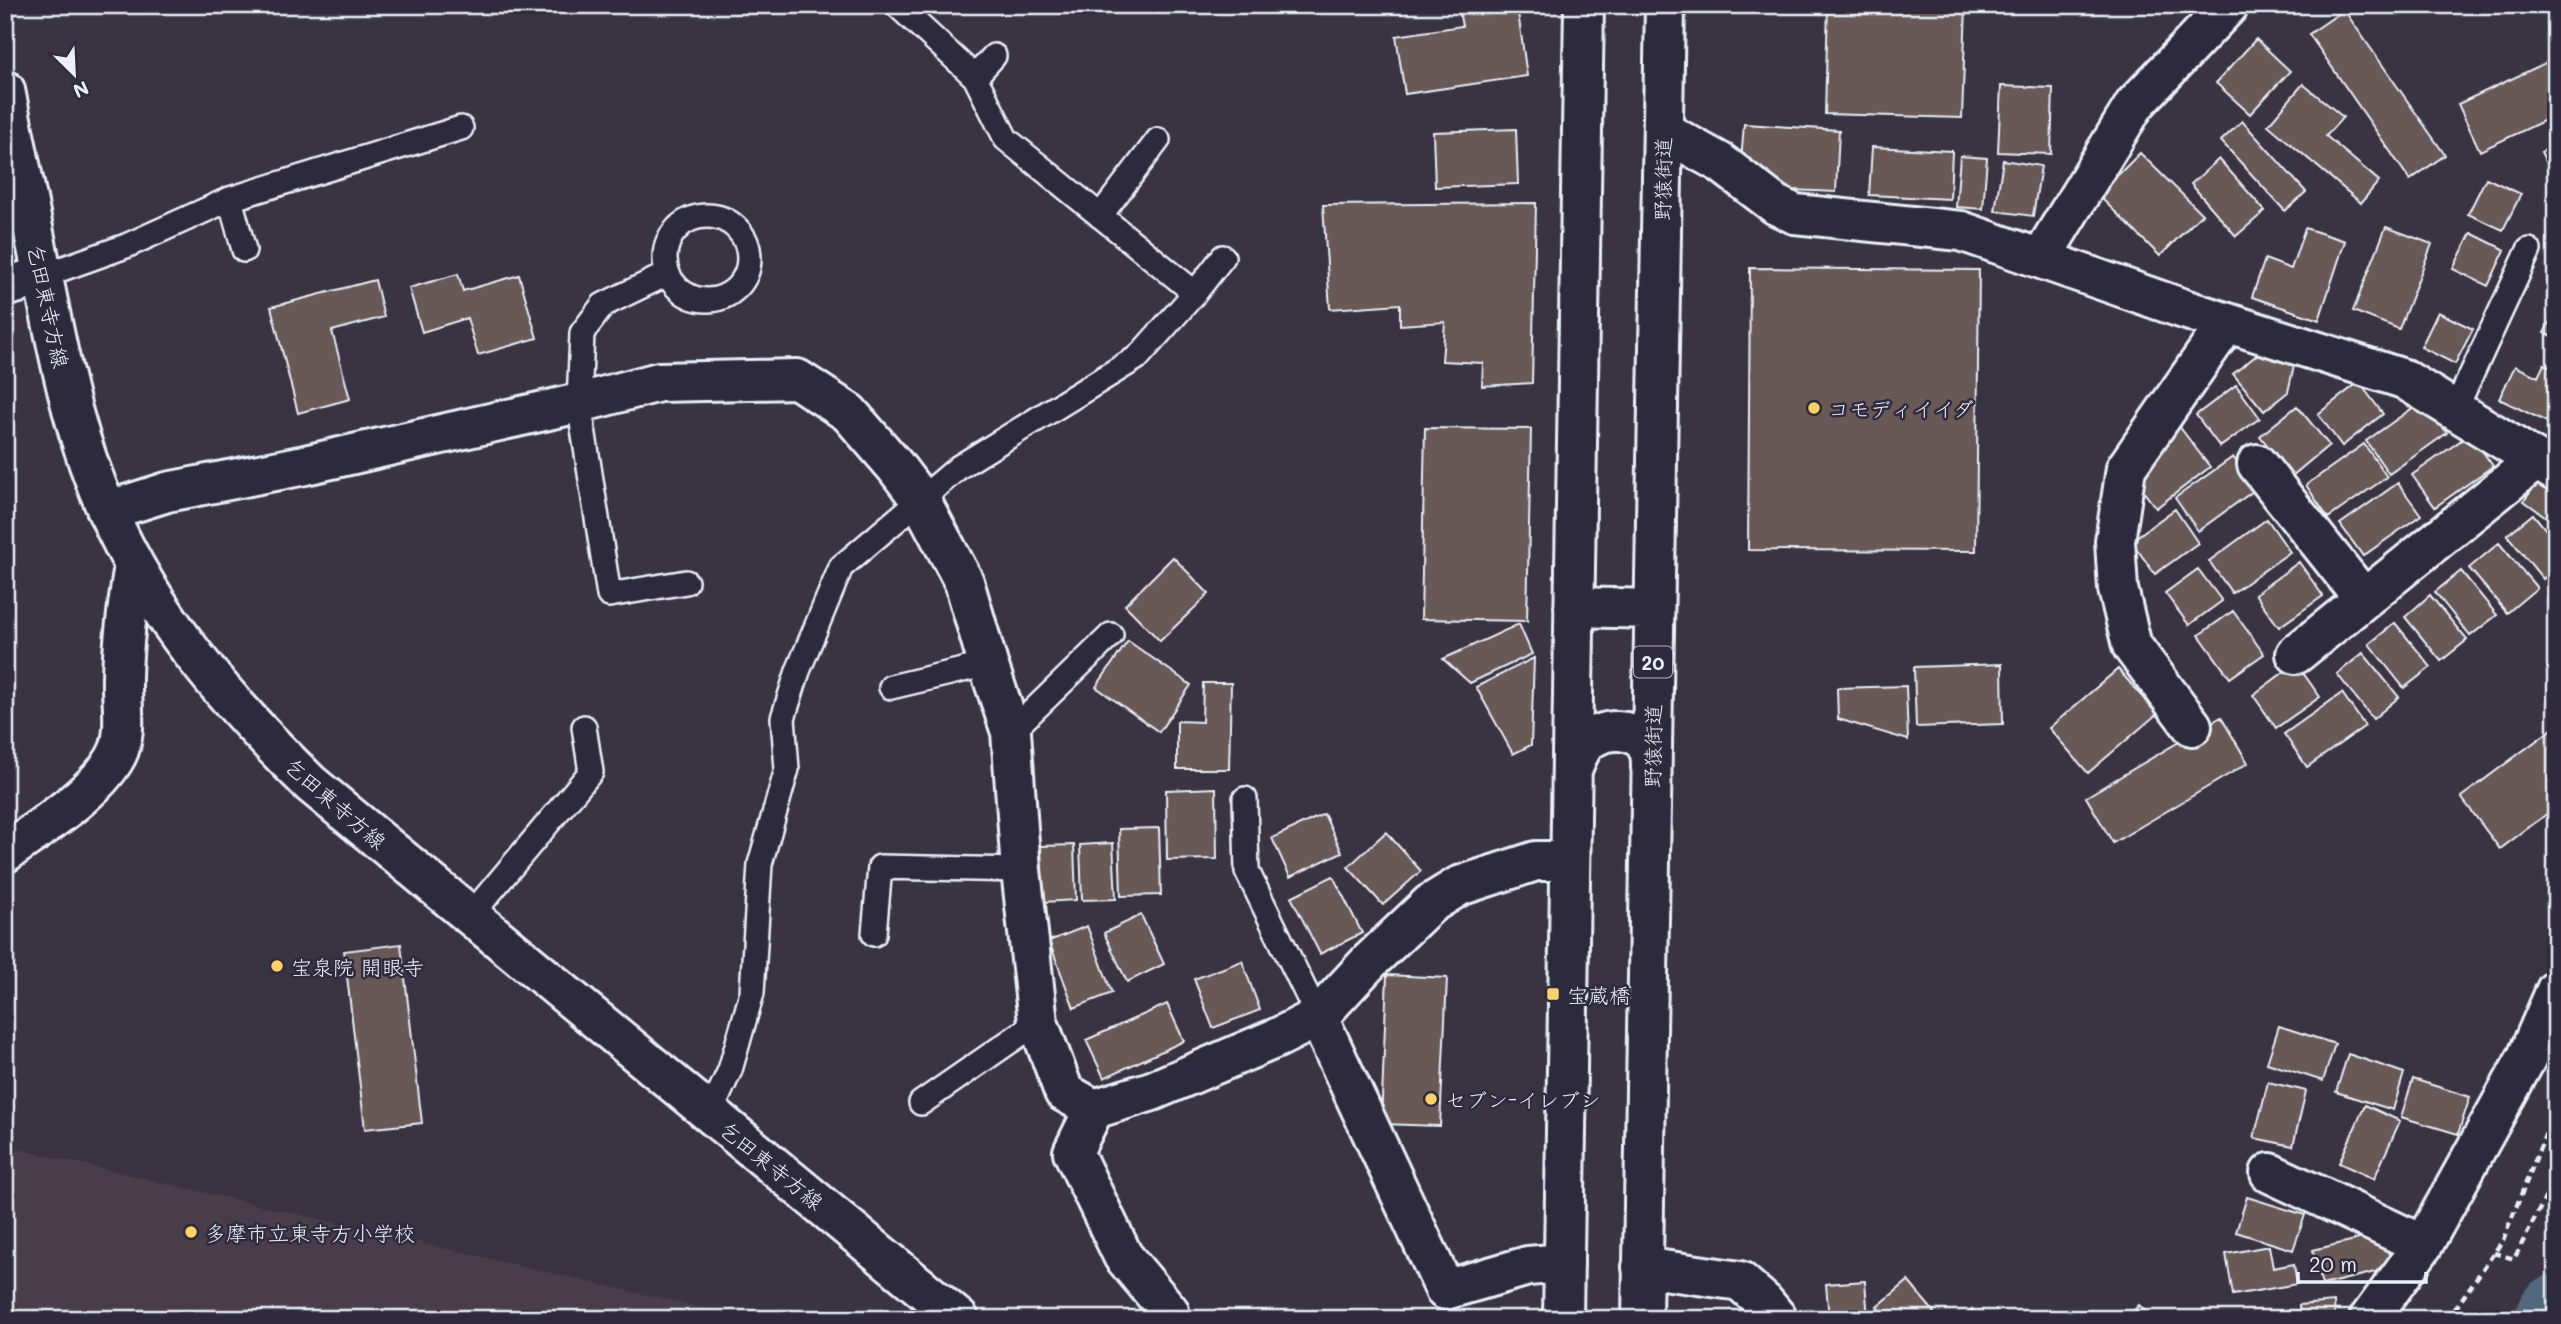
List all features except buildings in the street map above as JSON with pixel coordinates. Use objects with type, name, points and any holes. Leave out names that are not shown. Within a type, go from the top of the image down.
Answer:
[{"type":"street","points":[[1563,1319],[1584,5]]},
{"type":"street","name":"野猿街道","points":[[1642,1319],[1665,5]]},
{"type":"street","points":[[2041,258],[2135,104],[2230,5]]},
{"type":"street","name":"乞田東寺方線","points":[[5,90],[65,386],[85,454],[107,510],[134,565],[185,645],[225,696],[311,784],[959,1319]]},
{"type":"street","points":[[1663,131],[1721,163],[1776,205],[1795,214],[1962,231],[2227,323],[2404,379],[2546,466],[2364,598],[2296,654]]},
{"type":"street","points":[[5,286],[42,276]]},
{"type":"street","points":[[2192,726],[2132,646],[2118,589],[2115,541],[2126,468],[2227,323]]},
{"type":"street","points":[[107,510],[167,492],[245,478],[579,403],[659,382],[797,379],[849,413],[920,499],[964,582],[1011,732],[1021,870],[1038,1022],[1064,1092],[1094,1109]]},
{"type":"street","points":[[2257,464],[2364,598]]},
{"type":"street","points":[[5,853],[89,791],[118,753],[123,735],[121,678],[125,623],[134,565]]},
{"type":"street","points":[[1574,607],[1654,609]]},
{"type":"street","points":[[1572,770],[1584,746],[1598,735],[1622,730],[1637,737],[1649,750],[1651,768]]},
{"type":"street","points":[[1169,1311],[1123,1256],[1073,1152],[1094,1109],[1152,1091],[1279,1037],[1318,1017],[1370,961],[1430,904],[1459,886],[1536,861],[1570,861]]},
{"type":"street","points":[[2369,1319],[2423,1245],[2527,1057],[2556,990]]},
{"type":"street","points":[[1318,1017],[1445,1290],[1528,1266],[1564,1263]]},
{"type":"street","points":[[2270,1173],[2423,1245]]},
{"type":"street","points":[[1643,1267],[1740,1281],[1764,1302],[1777,1319]]},
{"type":"lane","points":[[897,5],[975,77],[1006,139],[1195,293]]},
{"type":"lane","points":[[975,77],[994,56]]},
{"type":"lane","points":[[42,276],[126,246],[230,199],[461,128]]},
{"type":"lane","points":[[1100,216],[1158,140]]},
{"type":"lane","points":[[230,199],[244,250]]},
{"type":"lane","points":[[2455,410],[2529,250]]},
{"type":"lane","points":[[710,1114],[730,1070],[751,993],[760,864],[786,769],[783,718],[798,671],[841,567],[960,467],[1138,357],[1223,257]]},
{"type":"lane","points":[[667,274],[603,304],[582,333],[579,403],[609,595],[686,582]]},
{"type":"lane","points":[[1011,732],[1111,635]]},
{"type":"lane","points":[[891,687],[988,664]]},
{"type":"lane","points":[[470,916],[591,772],[584,727]]},
{"type":"lane","points":[[1245,799],[1247,871],[1318,1017]]},
{"type":"lane","points":[[874,934],[880,867],[1021,870]]},
{"type":"lane","points":[[921,1103],[1038,1022]]},
{"type":"path","points":[[2448,1319],[2503,1240],[2556,1108]]},
{"type":"path","points":[[2494,1253],[2514,1259],[2556,1177]]},
{"type":"shaded area","name":"多摩市立東寺方小学校","points":[[5,1146],[750,1319],[5,1319]]},
{"type":"waterway","points":[[2553,1319],[2556,1313]]},
{"type":"place","name":"コモディイイダ","points":[[1814,408]]},
{"type":"place","name":"宝泉院 開眼寺","points":[[277,966]]},
{"type":"place","name":"宝蔵橋","points":[[1553,994]]},
{"type":"place","name":"セブン-イレブン","points":[[1431,1099]]},
{"type":"place","name":"多摩市立東寺方小学校","points":[[191,1232]]}]
